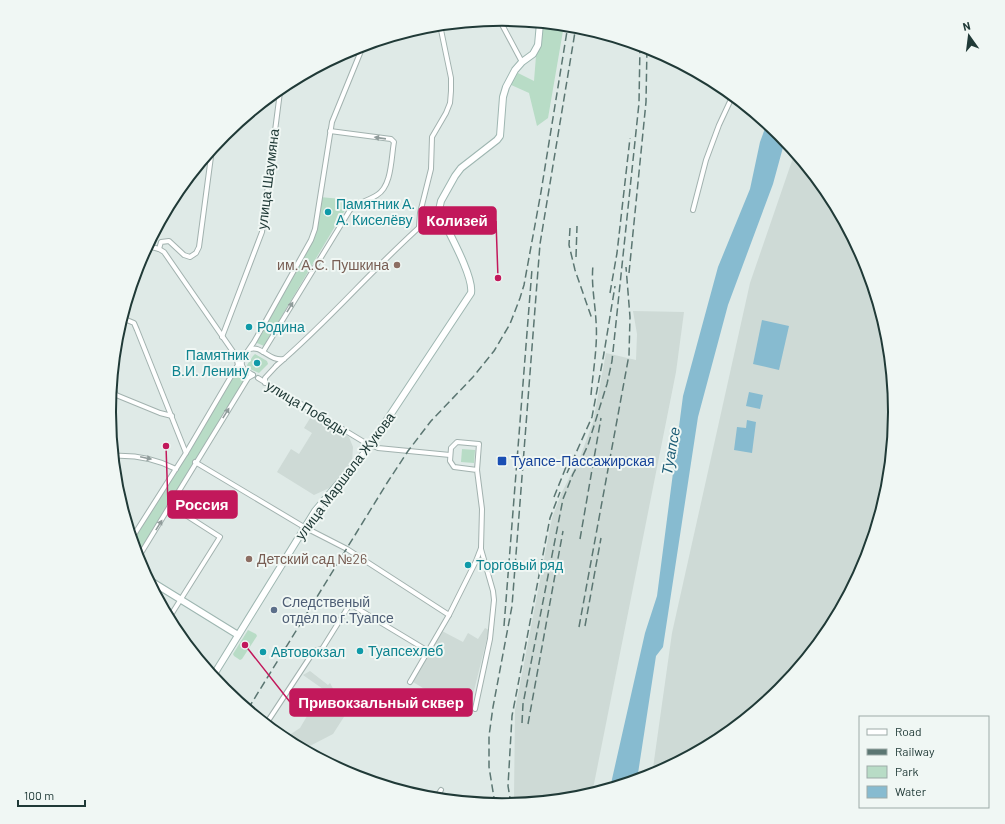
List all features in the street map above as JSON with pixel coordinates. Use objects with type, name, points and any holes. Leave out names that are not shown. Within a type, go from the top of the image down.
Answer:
[{"type":"main road","points":[[439,210],[441,201],[461,168],[500,136],[503,97],[506,87],[511,76],[522,62],[533,54],[538,45],[540,28]]},
{"type":"main road","name":"улица Маршала Жукова","points":[[216,671],[304,527],[315,511],[371,445],[471,294],[472,288],[467,272],[439,210]]},
{"type":"main road","points":[[157,585],[238,635]]},
{"type":"street","points":[[503,26],[522,62]]},
{"type":"street","points":[[419,227],[420,213],[431,169],[432,137],[446,113],[450,103],[452,91],[451,78],[441,31]]},
{"type":"street","points":[[136,532],[186,453],[239,361],[254,342],[314,235],[332,122],[360,53]]},
{"type":"street","name":"улица Шаумяна","points":[[222,337],[262,232],[277,99]]},
{"type":"street","points":[[693,210],[718,125],[730,101]]},
{"type":"street","points":[[263,352],[350,210],[358,203],[379,194],[383,190],[388,180],[394,142],[391,139],[330,131]]},
{"type":"street","points":[[159,249],[161,242],[169,241],[184,255],[190,256],[196,253],[199,246],[211,159]]},
{"type":"street","points":[[153,247],[164,252],[243,368],[255,377],[261,379],[264,378],[284,359],[419,227],[439,210]]},
{"type":"street","points":[[128,320],[134,323],[186,453]]},
{"type":"street","points":[[254,342],[255,348]]},
{"type":"street","points":[[249,349],[255,348],[278,360],[284,359]]},
{"type":"street","points":[[273,358],[277,362],[276,366]]},
{"type":"street","points":[[143,551],[248,378],[255,377]]},
{"type":"street","name":"улица Победы","points":[[255,377],[371,445],[383,449],[450,455]]},
{"type":"street","points":[[264,378],[265,383]]},
{"type":"street","points":[[117,395],[160,413],[172,416]]},
{"type":"street","points":[[475,709],[490,639],[494,600],[493,591],[481,548],[482,509],[477,470],[478,444],[457,442],[451,448],[450,455],[450,461],[454,467],[477,470]]},
{"type":"street","points":[[119,456],[138,456],[157,460],[176,469]]},
{"type":"street","points":[[196,462],[304,527],[347,549],[449,615]]},
{"type":"street","points":[[170,506],[220,537],[173,612]]},
{"type":"street","points":[[410,682],[449,615],[481,548]]},
{"type":"street","points":[[269,719],[314,651],[322,649],[350,604],[428,651]]},
{"type":"shaded area","points":[[793,157],[809,177],[837,219],[849,241],[868,288],[875,312],[881,337],[888,387],[888,437],[881,487],[868,536],[849,583],[837,605],[809,647],[793,667],[757,702],[717,733],[653,768],[672,633],[750,283]]},
{"type":"shaded area","points":[[633,311],[684,312],[676,372],[593,787],[553,795],[514,798],[515,710],[552,518],[562,492],[580,457],[593,422],[606,353],[636,360],[637,334]]},
{"type":"shaded area","points":[[312,415],[349,437],[353,447],[351,478],[314,495],[277,472],[291,449],[299,454],[312,433],[304,428]]},
{"type":"shaded area","points":[[485,628],[489,630],[468,715],[413,682],[442,631],[463,642],[468,633],[478,639]]},
{"type":"shaded area","points":[[310,671],[328,685],[330,683],[337,696],[349,709],[333,734],[309,746],[290,734],[300,728],[323,689],[303,675]]},
{"type":"green space","points":[[541,28],[563,31],[548,118],[537,126],[529,93],[509,84],[516,72],[534,81],[536,56],[541,42]]},
{"type":"green space","points":[[320,197],[341,199],[352,203],[347,207],[340,218],[264,346],[257,343],[256,340],[312,241]]},
{"type":"green space","points":[[255,354],[267,361],[268,364],[259,373],[248,368],[247,365]]},
{"type":"green space","points":[[238,368],[248,375],[142,548],[136,534]]},
{"type":"green space","points":[[462,449],[475,450],[474,463],[461,462]]},
{"type":"green space","points":[[248,630],[257,636],[240,660],[233,654]]},
{"type":"water","points":[[765,129],[783,147],[773,184],[728,305],[698,417],[663,647],[656,656],[638,774],[611,782],[645,633],[657,596],[683,396],[718,267],[750,189],[760,142]]},
{"type":"water","points":[[762,320],[789,326],[779,370],[753,364]]},
{"type":"water","points":[[749,392],[763,395],[760,409],[746,406]]},
{"type":"water","points":[[747,420],[756,422],[752,453],[734,450],[737,427],[746,428]]},
{"type":"railway","points":[[251,704],[408,451],[431,421],[473,377],[494,351],[510,324],[524,285],[541,192],[567,31]]},
{"type":"railway","points":[[494,798],[489,767],[489,736],[512,606],[540,244],[575,33]]},
{"type":"railway","points":[[522,723],[523,704],[563,499],[573,474],[588,445],[607,384],[612,361],[639,103],[640,51]]},
{"type":"railway","points":[[629,273],[646,102],[647,54]]},
{"type":"railway","points":[[610,293],[617,253],[630,138]]},
{"type":"railway","points":[[576,257],[577,226]]},
{"type":"railway","points":[[570,228],[569,245],[575,270],[592,319]]},
{"type":"railway","points":[[591,395],[596,339],[592,279],[593,265]]},
{"type":"railway","points":[[579,627],[629,355],[630,317],[626,267]]},
{"type":"railway","points":[[504,626],[532,269]]},
{"type":"railway","points":[[567,473],[592,417],[615,286]]},
{"type":"railway","points":[[580,539],[601,418]]},
{"type":"railway","points":[[554,497],[566,467]]},
{"type":"railway","points":[[510,798],[508,786],[512,716],[550,518],[560,492]]},
{"type":"railway","points":[[528,724],[563,531]]},
{"type":"railway","points":[[585,626],[601,538]]},
{"type":"place","name":"Памятник А. А. Киселёву","points":[[328,212]]},
{"type":"place","name":"им. А.С. Пушкина","points":[[397,265]]},
{"type":"place","name":"Колизей","points":[[498,278]]},
{"type":"place","name":"Родина","points":[[249,327]]},
{"type":"place","name":"Памятник В.И. Ленину","points":[[257,363]]},
{"type":"place","name":"Россия","points":[[166,446]]},
{"type":"place","name":"Туапсе-Пассажирская","points":[[502,461]]},
{"type":"place","name":"Детский сад №26","points":[[249,559]]},
{"type":"place","name":"Торговый ряд","points":[[468,565]]},
{"type":"place","name":"Следственый отдел по г.Туапсе","points":[[274,610]]},
{"type":"place","name":"Привокзальный сквер","points":[[245,645]]},
{"type":"place","name":"Туапсехлеб","points":[[360,651]]},
{"type":"place","name":"Автовокзал","points":[[263,652]]},
{"type":"water label","name":"Туапсе","points":[[671,451]]}]
